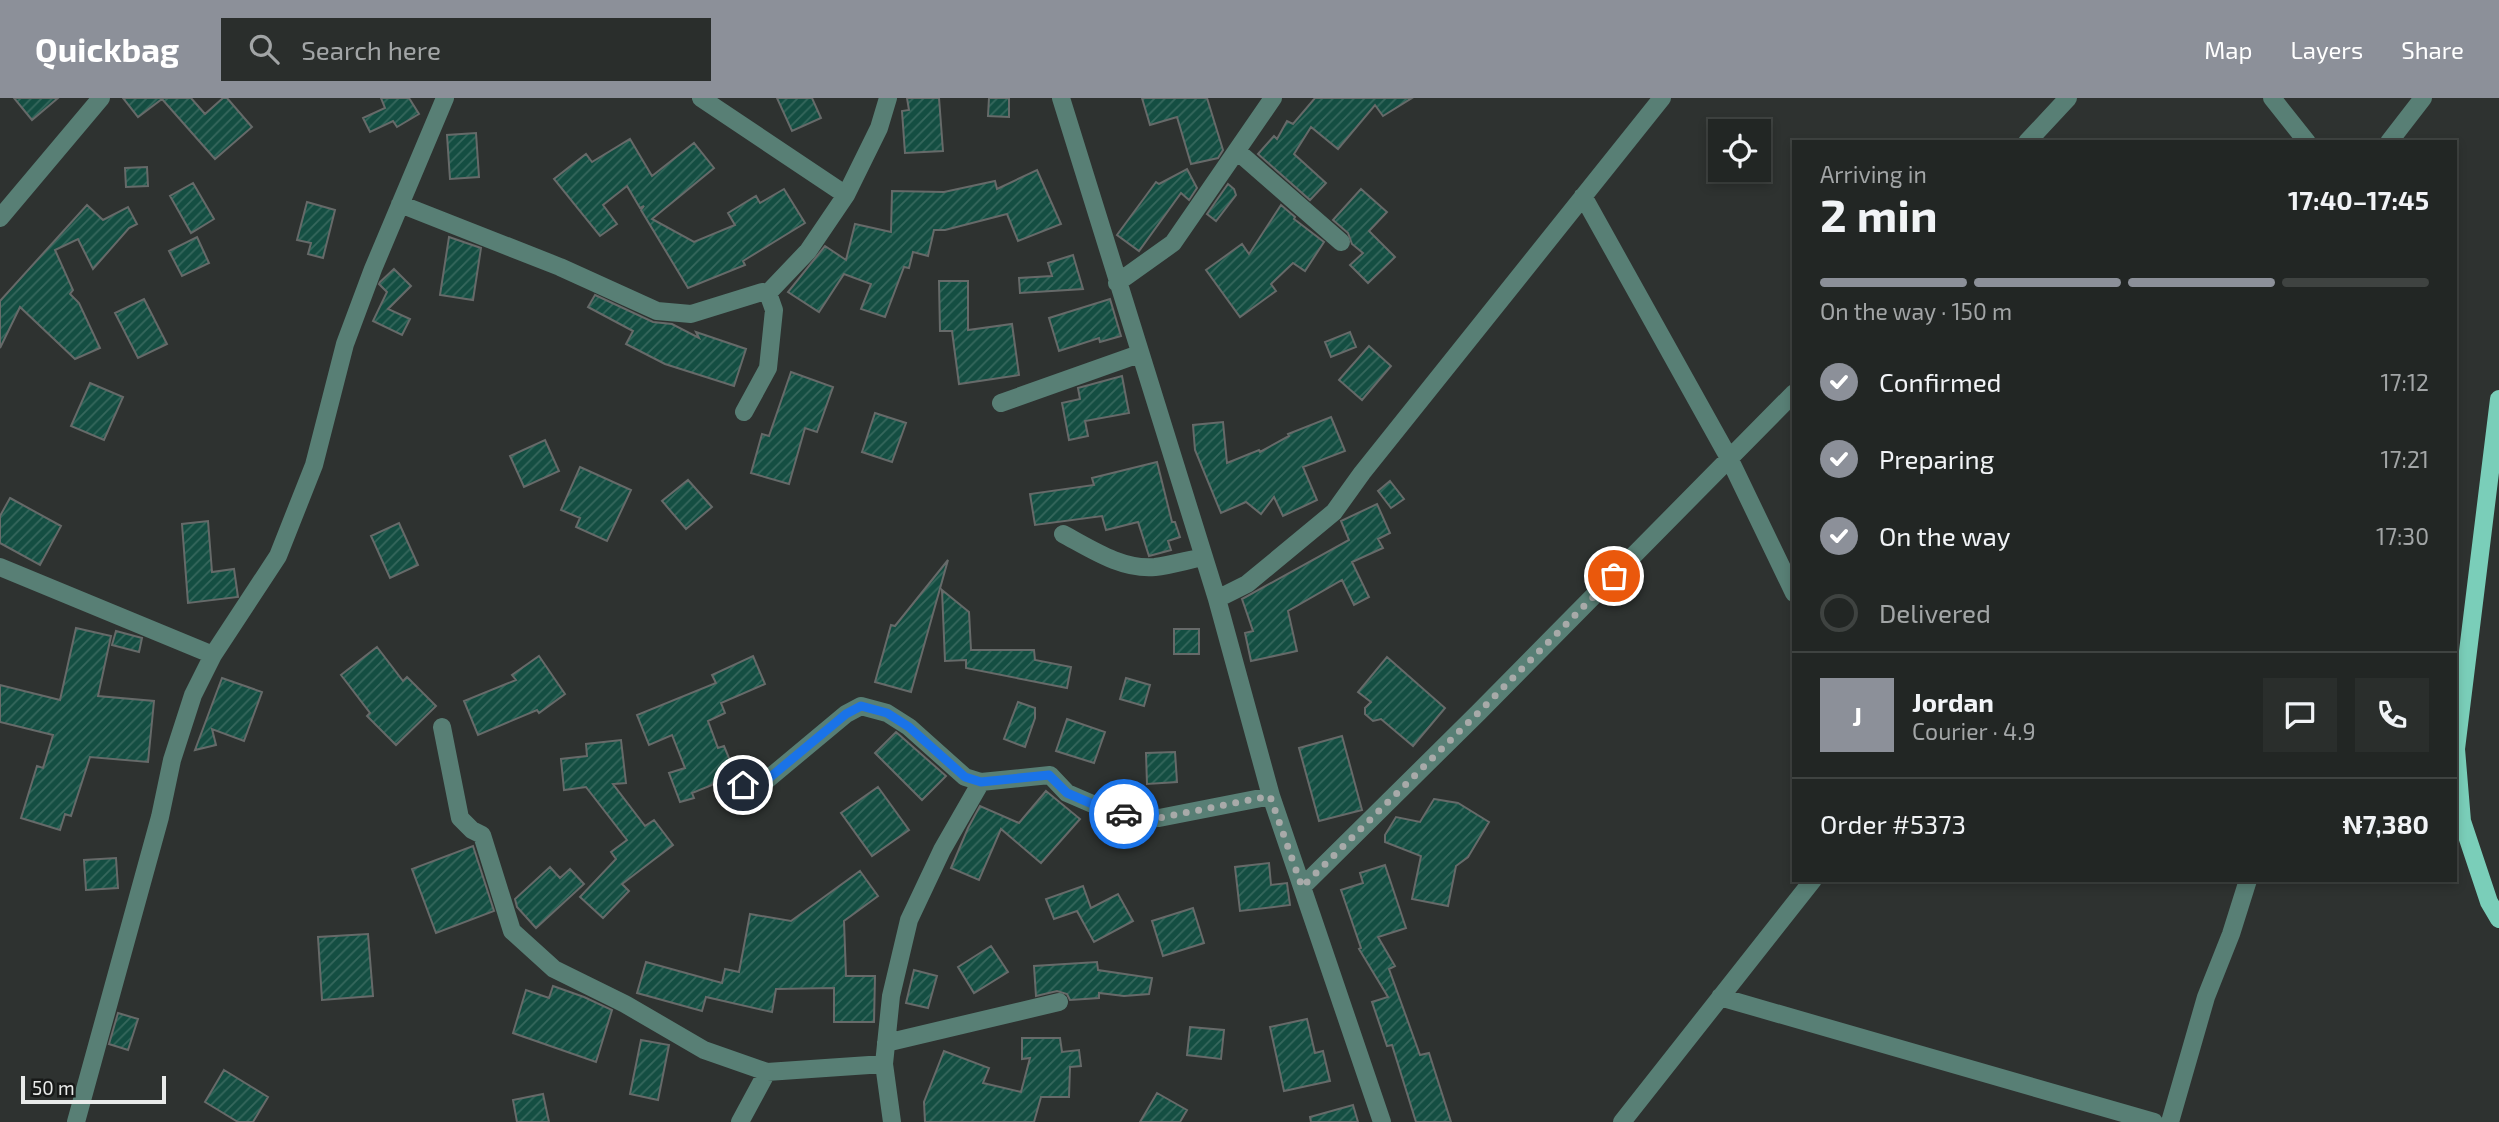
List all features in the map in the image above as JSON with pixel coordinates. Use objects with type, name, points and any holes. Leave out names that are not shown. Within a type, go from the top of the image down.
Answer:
[{"type":"main road","points":[[2457,732],[2462,644],[2496,451],[2499,398]]},
{"type":"main road","points":[[2457,761],[2462,821],[2489,902],[2499,919]]},
{"type":"street","points":[[0,218],[102,98]]},
{"type":"street","points":[[76,1122],[160,817],[172,760],[193,695],[213,655],[278,556],[314,465],[345,344],[373,269],[445,98]]},
{"type":"street","points":[[701,98],[846,195]]},
{"type":"street","points":[[1061,98],[1217,599],[1270,796],[1382,1122]]},
{"type":"street","points":[[1117,283],[1173,243],[1273,98]]},
{"type":"street","points":[[1217,599],[1247,584],[1334,512],[1370,463],[1661,98]]},
{"type":"street","points":[[2029,140],[2068,98]]},
{"type":"street","points":[[2272,98],[2305,140]]},
{"type":"street","points":[[2391,140],[2423,98]]},
{"type":"street","points":[[768,293],[808,251],[846,195],[879,128],[886,99]]},
{"type":"street","points":[[1237,151],[1341,242]]},
{"type":"street","points":[[1583,196],[1729,458],[1792,589]]},
{"type":"street","points":[[400,204],[560,267],[657,310],[691,314],[762,292],[768,293]]},
{"type":"street","points":[[744,412],[768,368],[775,310],[768,293]]},
{"type":"street","points":[[1001,403],[1139,354]]},
{"type":"street","points":[[1302,887],[1792,395]]},
{"type":"street","points":[[1063,534],[1110,559],[1134,566],[1154,567],[1204,557]]},
{"type":"street","points":[[0,567],[213,655]]},
{"type":"street","points":[[723,787],[762,784],[846,714],[861,706],[887,713],[909,727],[965,777],[981,782],[1049,775],[1067,793],[1111,812],[1159,818],[1270,796]]},
{"type":"street","points":[[442,727],[460,818],[472,830],[482,835],[512,931],[554,969],[625,1004],[704,1050],[768,1072],[884,1064]]},
{"type":"street","points":[[892,1122],[884,1064],[891,996],[909,920],[943,850],[981,782]]},
{"type":"street","points":[[1622,1122],[1811,882]]},
{"type":"street","points":[[2170,1122],[2206,997],[2231,934],[2247,882]]},
{"type":"street","points":[[1720,997],[2154,1122]]},
{"type":"street","points":[[886,1043],[1059,1002]]},
{"type":"street","points":[[740,1122],[768,1072]]},
{"type":"building","points":[[14,98],[58,98],[32,120]]},
{"type":"building","points":[[123,98],[191,98],[205,114],[223,98],[227,98],[252,127],[215,159],[162,99],[138,117]]},
{"type":"building","points":[[381,98],[409,98],[419,114],[397,127],[393,121],[370,132],[363,118],[385,108]]},
{"type":"building","points":[[777,98],[812,98],[821,118],[792,131]]},
{"type":"building","points":[[907,98],[939,98],[943,151],[905,153],[902,111],[909,110]]},
{"type":"building","points":[[989,98],[1009,98],[1009,117],[988,116]]},
{"type":"building","points":[[1142,98],[1207,98],[1223,150],[1218,158],[1191,164],[1177,117],[1150,125]]},
{"type":"building","points":[[1315,98],[1412,98],[1383,116],[1375,105],[1338,149],[1311,127],[1294,154],[1326,183],[1310,200],[1258,154],[1274,136],[1277,139],[1287,121],[1293,124]]},
{"type":"building","points":[[476,133],[479,177],[450,179],[447,135]]},
{"type":"building","points":[[630,139],[652,176],[694,143],[714,168],[652,219],[694,242],[735,225],[728,213],[756,196],[760,203],[784,189],[805,223],[743,261],[745,265],[688,288],[641,210],[644,206],[640,208],[627,186],[603,205],[617,224],[600,236],[554,179],[586,154],[592,162]]},
{"type":"building","points":[[147,167],[148,186],[126,187],[125,168]]},
{"type":"building","points":[[1187,169],[1197,188],[1189,200],[1181,193],[1139,251],[1117,235],[1156,182],[1159,184]]},
{"type":"building","points":[[1037,170],[1061,224],[1018,241],[1007,214],[945,230],[934,230],[928,256],[913,252],[909,268],[904,267],[885,317],[861,309],[871,284],[844,274],[819,312],[788,292],[825,246],[846,260],[855,224],[891,232],[892,191],[944,192],[995,181],[997,189]]},
{"type":"building","points":[[193,183],[214,219],[191,233],[170,196]]},
{"type":"building","points":[[1228,184],[1236,195],[1216,221],[1207,214]]},
{"type":"building","points":[[1361,189],[1387,212],[1369,231],[1395,257],[1368,283],[1350,265],[1363,253],[1352,244],[1348,233],[1333,220]]},
{"type":"building","points":[[307,202],[335,210],[323,258],[308,254],[311,243],[297,240]]},
{"type":"building","points":[[87,205],[103,220],[128,207],[137,224],[129,228],[93,269],[78,239],[55,250],[73,290],[70,294],[79,303],[100,348],[75,359],[20,307],[0,348],[0,301]]},
{"type":"building","points":[[1281,205],[1294,219],[1324,242],[1305,271],[1293,263],[1271,284],[1276,291],[1240,317],[1206,270],[1242,244],[1249,254]]},
{"type":"building","points":[[197,237],[209,263],[182,276],[169,251]]},
{"type":"building","points":[[449,237],[481,248],[473,300],[440,295]]},
{"type":"building","points":[[1073,255],[1083,289],[1020,293],[1019,278],[1052,276],[1048,263]]},
{"type":"building","points":[[394,269],[411,286],[388,309],[410,319],[402,335],[373,321],[387,292],[379,284]]},
{"type":"building","points":[[939,281],[968,281],[968,330],[1012,324],[1019,375],[959,384],[952,331],[940,331]]},
{"type":"building","points":[[595,295],[653,322],[672,324],[699,338],[696,332],[746,349],[734,386],[665,364],[626,344],[633,331],[588,307]]},
{"type":"building","points":[[144,299],[167,344],[138,358],[115,313]]},
{"type":"building","points":[[1110,299],[1121,336],[1100,342],[1099,338],[1059,351],[1049,318]]},
{"type":"building","points":[[1350,332],[1356,347],[1331,357],[1325,342]]},
{"type":"building","points":[[1369,346],[1391,366],[1362,400],[1339,380]]},
{"type":"building","points":[[791,372],[833,387],[817,432],[805,428],[789,484],[751,473],[762,434],[769,436]]},
{"type":"building","points":[[1122,376],[1129,413],[1085,421],[1088,436],[1069,440],[1062,403],[1080,399],[1078,388]]},
{"type":"building","points":[[90,383],[123,397],[104,440],[71,426]]},
{"type":"building","points":[[875,413],[906,423],[892,462],[862,452]]},
{"type":"building","points":[[1331,417],[1345,451],[1303,467],[1317,500],[1283,516],[1274,497],[1261,514],[1246,502],[1221,513],[1195,450],[1193,425],[1223,422],[1227,463],[1259,450],[1260,452],[1289,436],[1288,434]]},
{"type":"building","points":[[545,440],[559,471],[524,487],[510,456]]},
{"type":"building","points":[[1157,462],[1172,522],[1175,522],[1180,537],[1168,541],[1171,550],[1149,556],[1138,522],[1106,530],[1102,516],[1035,525],[1030,494],[1094,485],[1092,478]]},
{"type":"building","points":[[580,467],[631,490],[607,541],[576,527],[580,518],[561,510]]},
{"type":"building","points":[[688,480],[712,507],[686,529],[662,501]]},
{"type":"building","points":[[1390,481],[1404,499],[1391,508],[1378,491]]},
{"type":"building","points":[[10,498],[61,526],[40,565],[0,543],[0,516]]},
{"type":"building","points":[[1377,504],[1390,533],[1378,539],[1383,548],[1352,562],[1369,597],[1354,605],[1342,580],[1288,611],[1297,651],[1251,661],[1245,633],[1253,631],[1242,599],[1349,540],[1341,521]]},
{"type":"building","points":[[208,521],[212,572],[234,569],[238,597],[188,603],[182,524]]},
{"type":"building","points":[[399,523],[418,565],[390,578],[371,536]]},
{"type":"building","points":[[948,560],[911,692],[875,682],[891,625],[895,626]]},
{"type":"building","points":[[942,590],[969,612],[971,650],[1034,650],[1035,660],[1071,667],[1067,688],[966,668],[966,660],[945,661]]},
{"type":"building","points":[[76,628],[111,636],[98,696],[154,701],[148,762],[90,757],[71,816],[65,814],[60,830],[21,818],[37,766],[43,768],[53,735],[0,722],[0,685],[60,700]]},
{"type":"building","points":[[1174,629],[1199,629],[1199,654],[1174,654]]},
{"type":"building","points":[[116,631],[142,638],[139,652],[112,645]]},
{"type":"building","points":[[377,647],[403,681],[407,677],[436,706],[396,745],[367,716],[370,713],[341,675]]},
{"type":"building","points":[[539,656],[565,694],[539,713],[537,710],[478,735],[464,701],[516,680],[512,675]]},
{"type":"building","points":[[753,656],[765,684],[721,703],[725,713],[708,721],[718,748],[724,746],[736,775],[717,777],[712,785],[692,793],[694,798],[680,802],[669,773],[685,768],[672,735],[649,745],[637,715],[716,683],[712,675]]},
{"type":"building","points":[[1387,657],[1445,708],[1413,746],[1381,719],[1373,721],[1365,714],[1365,708],[1371,702],[1358,692]]},
{"type":"building","points":[[222,678],[262,692],[244,741],[212,729],[216,745],[195,750]]},
{"type":"building","points":[[1126,678],[1150,685],[1144,706],[1120,699]]},
{"type":"building","points":[[1018,702],[1035,708],[1035,718],[1025,747],[1004,739]]},
{"type":"building","points":[[1067,719],[1105,732],[1094,763],[1056,751]]},
{"type":"building","points":[[896,732],[946,776],[922,800],[875,753]]},
{"type":"building","points":[[1342,736],[1362,810],[1319,821],[1299,748]]},
{"type":"building","points":[[621,740],[626,783],[613,784],[645,826],[654,820],[673,845],[622,884],[629,891],[603,918],[580,897],[616,859],[611,852],[627,840],[586,787],[564,790],[561,759],[587,756],[586,744]]},
{"type":"building","points":[[1175,752],[1177,782],[1147,784],[1146,753]]},
{"type":"building","points":[[878,787],[909,830],[872,856],[841,813]]},
{"type":"building","points":[[1046,791],[1080,819],[1041,863],[1001,829],[979,880],[951,868],[980,806],[1019,823]]},
{"type":"building","points":[[1434,799],[1458,803],[1489,822],[1468,857],[1456,866],[1448,906],[1412,899],[1421,856],[1385,842],[1385,835],[1396,817],[1420,822]]},
{"type":"building","points":[[473,846],[494,911],[436,933],[412,869]]},
{"type":"building","points":[[116,858],[118,888],[86,890],[84,860]]},
{"type":"building","points":[[1269,863],[1271,885],[1287,883],[1290,905],[1240,911],[1235,867]]},
{"type":"building","points":[[1385,865],[1406,928],[1378,937],[1395,966],[1389,969],[1420,1055],[1429,1053],[1451,1122],[1416,1122],[1392,1045],[1387,1046],[1372,1002],[1388,997],[1359,949],[1361,948],[1341,890],[1363,883],[1360,873]]},
{"type":"building","points":[[550,867],[560,878],[570,869],[584,884],[536,928],[517,907],[515,899]]},
{"type":"building","points":[[860,871],[878,896],[844,921],[846,976],[875,976],[874,1022],[834,1022],[834,988],[776,989],[772,1012],[706,997],[702,1011],[637,993],[646,962],[722,983],[725,969],[739,972],[750,914],[791,921]]},
{"type":"building","points":[[1083,886],[1091,908],[1118,894],[1133,921],[1094,942],[1077,911],[1054,919],[1046,899]]},
{"type":"building","points":[[1193,908],[1204,943],[1163,956],[1152,921]]},
{"type":"building","points":[[368,934],[373,996],[322,1000],[318,937]]},
{"type":"building","points":[[991,946],[1008,972],[974,993],[958,967]]},
{"type":"building","points":[[1097,962],[1098,970],[1152,978],[1149,994],[1124,996],[1099,993],[1099,998],[1070,1000],[1067,994],[1057,991],[1036,996],[1034,966]]},
{"type":"building","points":[[914,970],[937,976],[928,1008],[906,1003]]},
{"type":"building","points":[[553,986],[612,1010],[596,1062],[513,1033],[526,990],[549,998]]},
{"type":"building","points":[[118,1013],[138,1019],[128,1050],[109,1044]]},
{"type":"building","points":[[1307,1019],[1315,1053],[1323,1051],[1330,1081],[1284,1091],[1270,1027]]},
{"type":"building","points":[[1190,1027],[1224,1030],[1221,1059],[1187,1055]]},
{"type":"building","points":[[1022,1038],[1060,1038],[1062,1052],[1079,1050],[1081,1066],[1070,1067],[1069,1097],[1041,1097],[1034,1122],[925,1122],[924,1102],[944,1051],[989,1068],[983,1083],[1021,1092],[1030,1058],[1022,1059]]},
{"type":"building","points":[[641,1040],[669,1045],[658,1100],[630,1094]]},
{"type":"building","points":[[224,1070],[268,1097],[253,1122],[238,1122],[205,1102]]},
{"type":"building","points":[[1157,1093],[1187,1110],[1180,1122],[1140,1122]]},
{"type":"building","points":[[543,1094],[549,1122],[517,1122],[513,1100]]},
{"type":"building","points":[[1353,1105],[1358,1122],[1311,1122],[1310,1117]]},
{"type":"way so far","points":[[1124,814],[1159,818],[1270,796],[1302,887],[1614,576]]},
{"type":"route","points":[[743,785],[762,784],[846,714],[861,706],[887,713],[909,727],[965,777],[991,782],[1049,775],[1067,793],[1111,812],[1124,814]]}]
